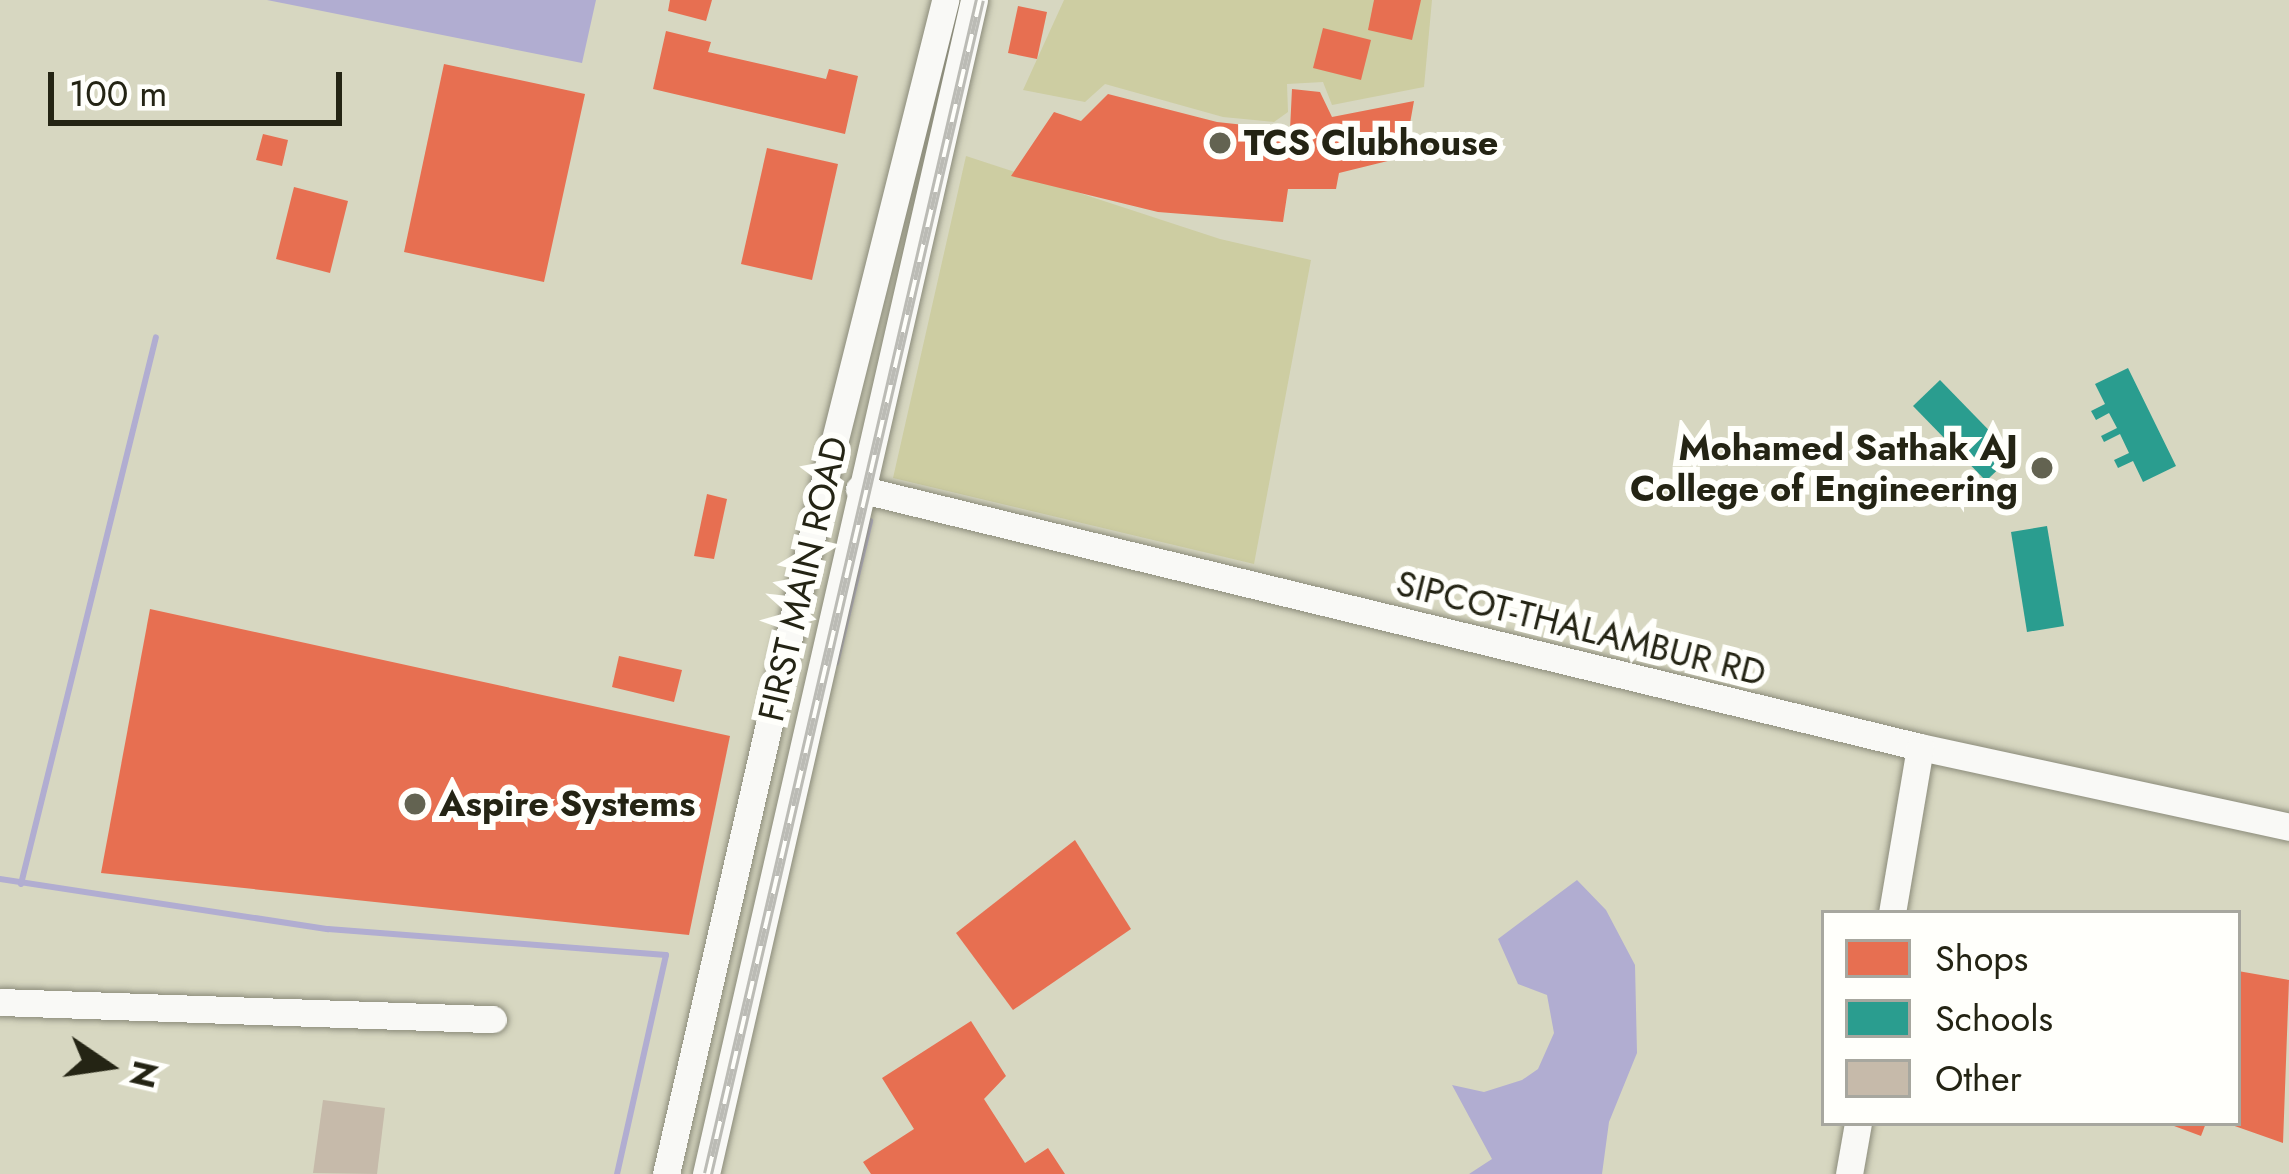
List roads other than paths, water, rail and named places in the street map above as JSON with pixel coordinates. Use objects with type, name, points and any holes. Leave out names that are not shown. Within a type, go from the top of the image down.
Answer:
[{"type":"street","points":[[666,1174],[825,478],[946,0]]},
{"type":"street","name":"FIRST MAIN ROAD","points":[[706,1174],[974,0]]},
{"type":"street","name":"SIPCOT-THALAMBUR RD","points":[[859,489],[1920,747],[2289,827]]},
{"type":"street","points":[[1893,910],[1920,747]]},
{"type":"street","points":[[0,1003],[493,1019]]},
{"type":"street","points":[[1849,1174],[1857,1126]]},
{"type":"waterway","points":[[21,884],[156,337]]},
{"type":"waterway","points":[[836,663],[870,521]]},
{"type":"waterway","points":[[0,879],[328,929],[666,955],[617,1174]]},
{"type":"railway","points":[[708,1174],[980,0]]},
{"type":"place","name":"TCS Clubhouse","points":[[1220,143]]},
{"type":"place","name":"Mohamed Sathak AJ College of Engineering","points":[[2042,468]]},
{"type":"place","name":"Aspire Systems","points":[[415,804]]}]
